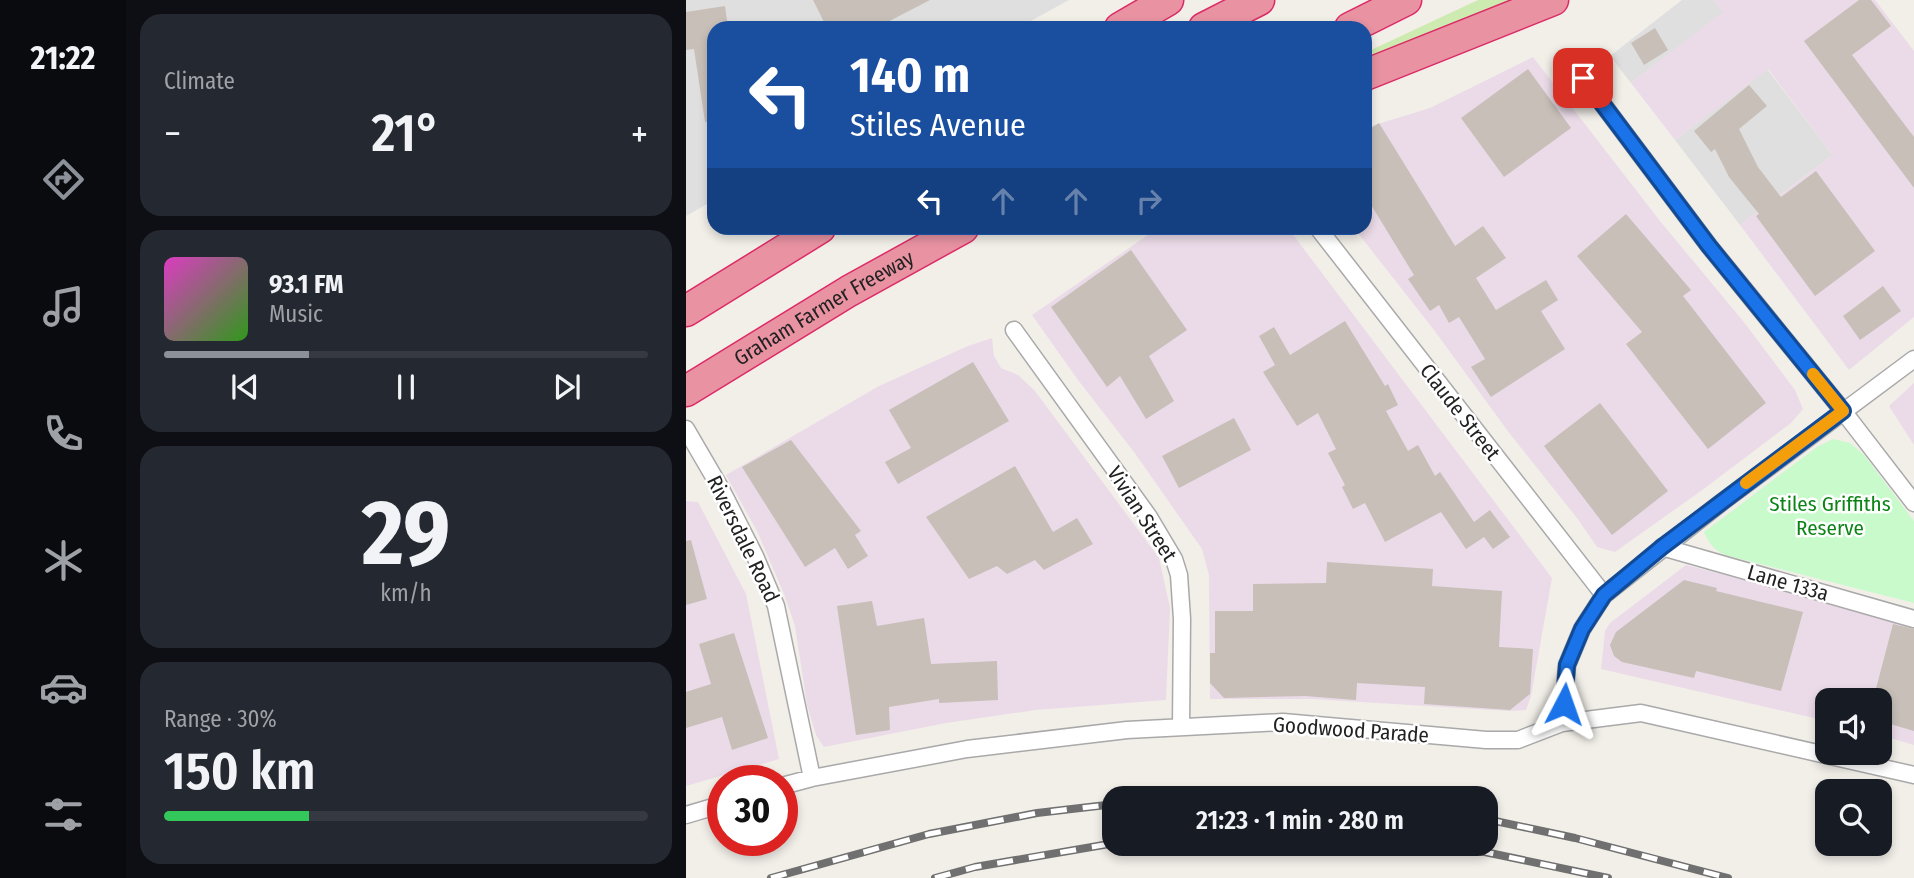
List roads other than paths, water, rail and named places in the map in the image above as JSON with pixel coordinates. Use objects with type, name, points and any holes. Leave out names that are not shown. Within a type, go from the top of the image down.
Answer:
[{"type":"highway","points":[[1132,21],[1168,0]]},
{"type":"highway","points":[[1218,21],[1259,0]]},
{"type":"highway","points":[[1364,21],[1406,0]]},
{"type":"highway","points":[[1372,72],[1553,0]]},
{"type":"highway","points":[[686,311],[809,235]]},
{"type":"highway","name":"Graham Farmer Freeway","points":[[686,391],[849,290],[950,235]]},
{"type":"street","points":[[1575,64],[1709,246],[1914,503]]},
{"type":"street","name":"Claude Street","points":[[1323,235],[1604,595]]},
{"type":"street","name":"Vivian Street","points":[[1014,330],[1149,517],[1174,559],[1179,575],[1182,619],[1181,727]]},
{"type":"street","points":[[1562,723],[1567,665],[1582,629],[1604,595],[1662,547],[1914,359]]},
{"type":"street","name":"Riversdale Road","points":[[686,429],[755,556],[776,606],[812,778]]},
{"type":"street","name":"Lane 133a","points":[[1662,547],[1914,619]]},
{"type":"street","name":"Goodwood Parade","points":[[798,782],[967,749],[1127,730],[1283,722],[1486,740],[1518,740],[1562,723],[1642,713],[1914,775]]},
{"type":"street","points":[[686,815],[707,809]]},
{"type":"railway","points":[[771,878],[929,834],[1037,813],[1102,806]]},
{"type":"railway","points":[[1498,822],[1575,838],[1728,878]]},
{"type":"railway","points":[[935,878],[975,867],[1102,845]]},
{"type":"railway","points":[[1498,855],[1608,878]]},
{"type":"park label","name":"Stiles Griffiths Reserve","points":[[1830,516]]}]
